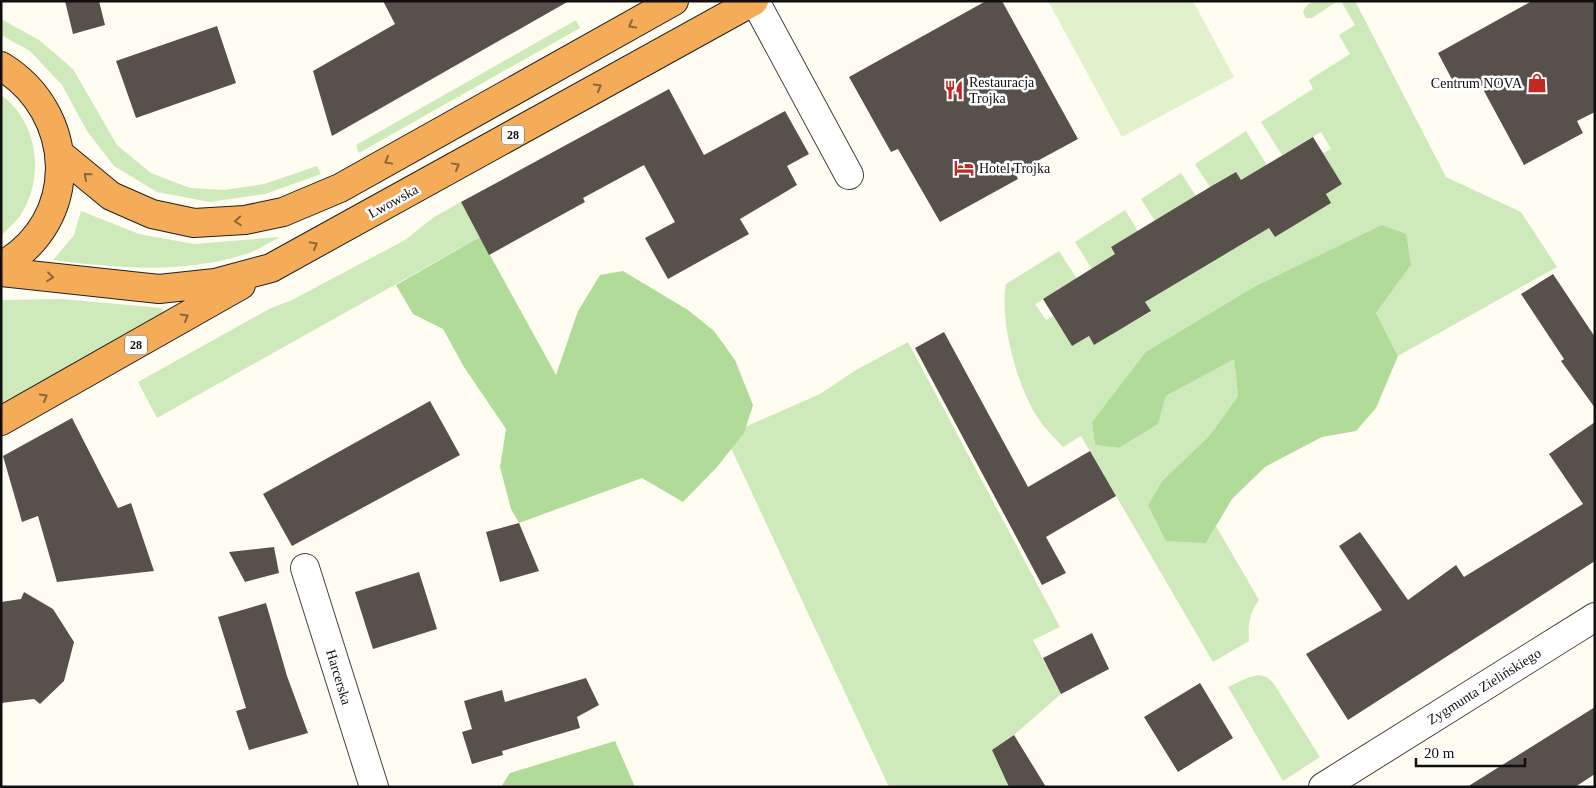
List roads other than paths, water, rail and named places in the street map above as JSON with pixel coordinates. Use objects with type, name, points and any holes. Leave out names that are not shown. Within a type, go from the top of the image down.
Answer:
[{"type":"highway","points":[[60,154],[111,196],[152,214],[194,223],[244,220],[283,212],[340,188],[674,1]]},
{"type":"highway","name":"Lwowska","points":[[1,272],[159,289],[215,284],[271,268],[755,1]]},
{"type":"highway","points":[[1,66],[30,88],[42,103],[56,136],[60,154],[58,190],[46,223],[23,252],[1,266]]},
{"type":"highway","name":"28","points":[[1,421],[271,268]]},
{"type":"street","points":[[755,1],[849,174]]},
{"type":"street","name":"Harcerska","points":[[305,568],[374,787]]},
{"type":"street","name":"Zygmunta Zielińskiego","points":[[1323,787],[1595,616]]},
{"type":"place","name":"Centrum NOVA","points":[[1537,83]]},
{"type":"place","name":"Restauracja Trojka","points":[[954,90]]},
{"type":"place","name":"Hotel Trojka","points":[[964,168]]}]
